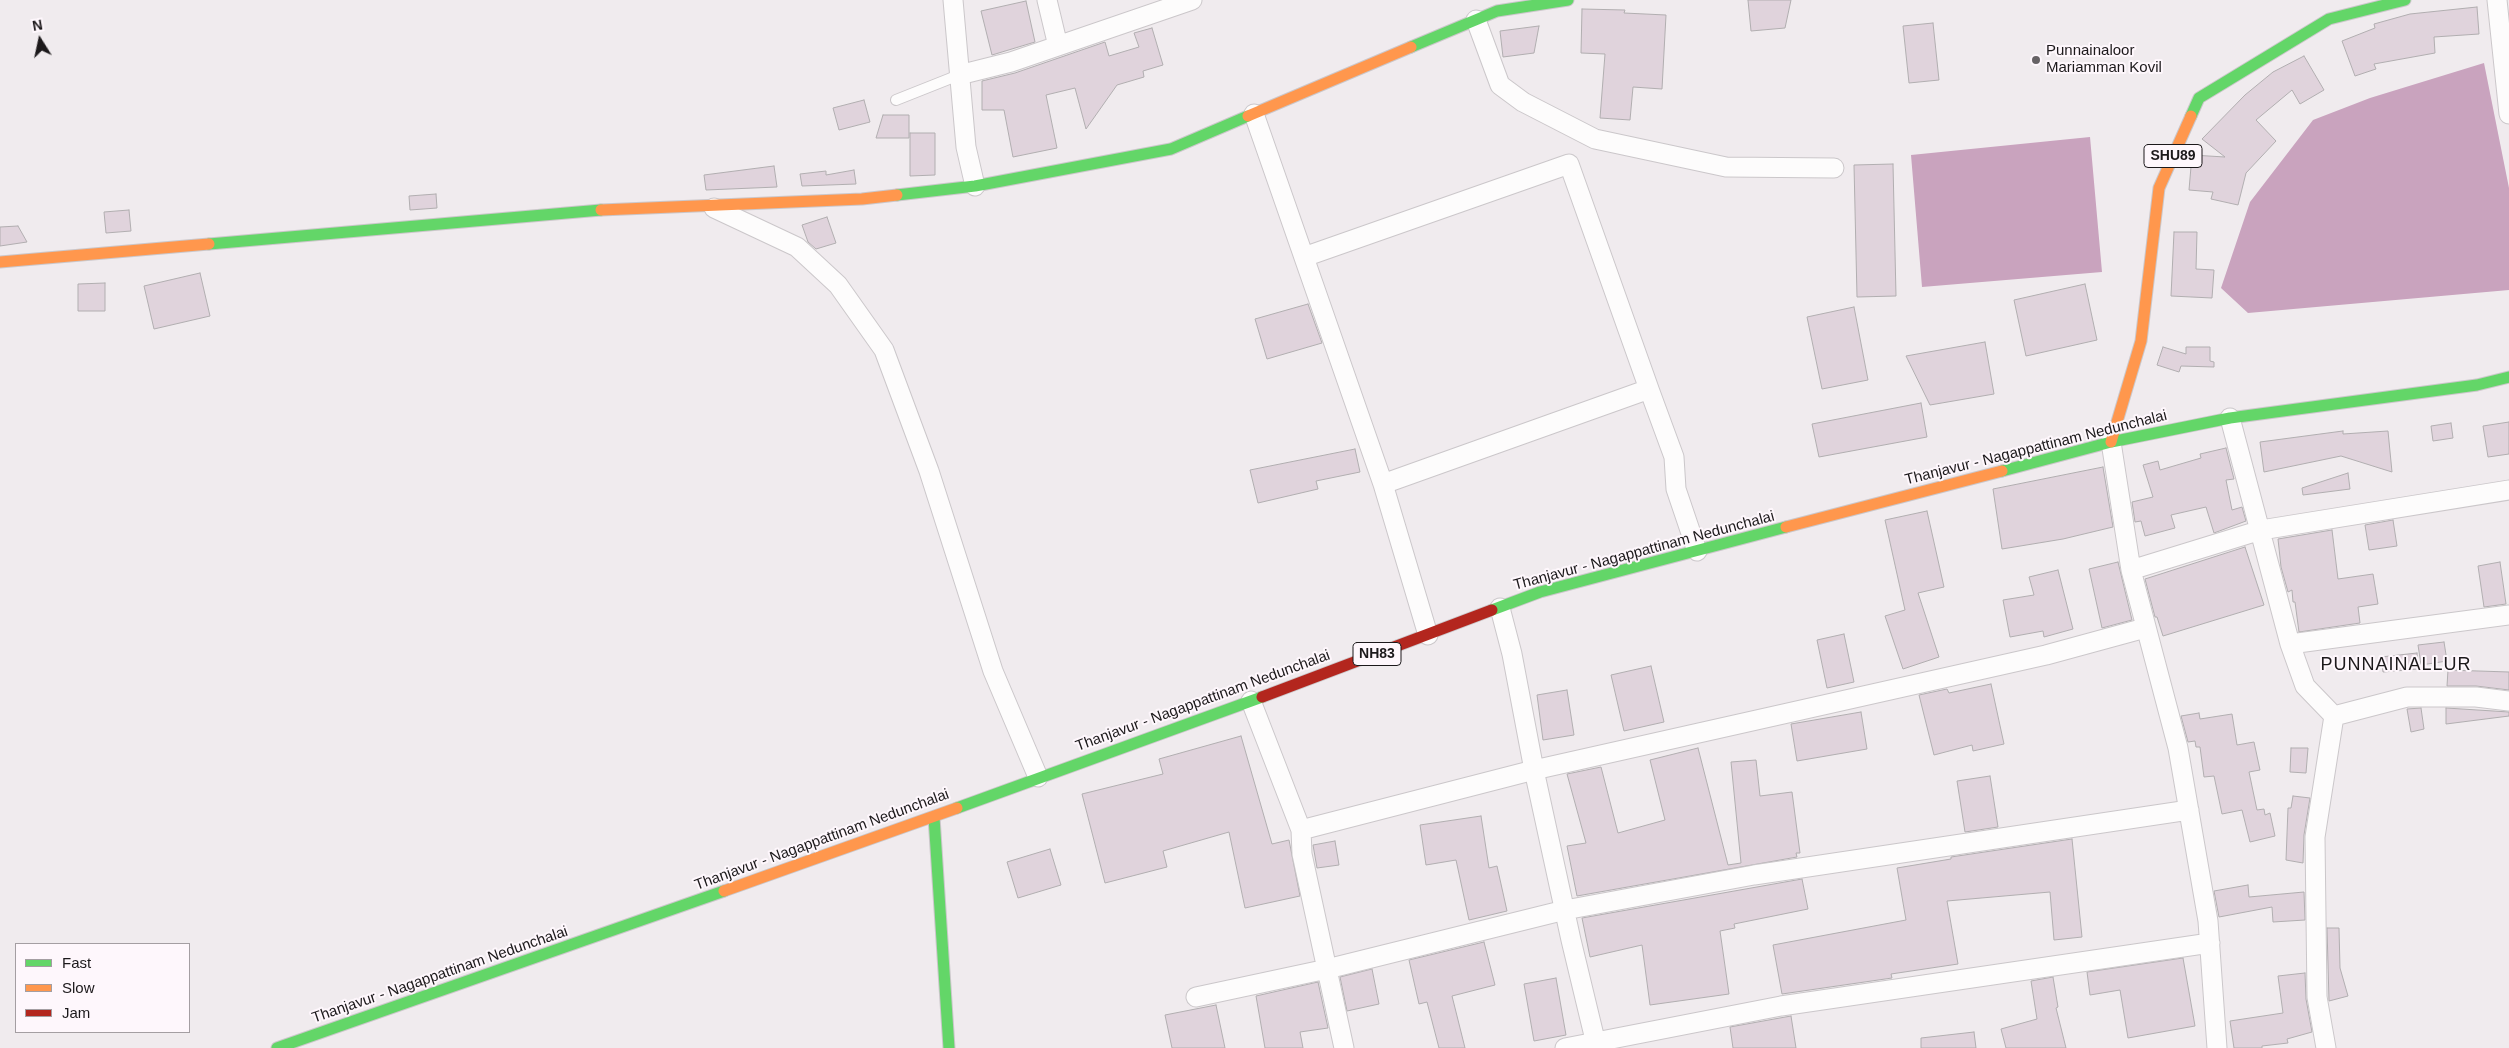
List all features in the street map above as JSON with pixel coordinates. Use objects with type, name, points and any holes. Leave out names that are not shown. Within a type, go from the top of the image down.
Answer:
[{"type":"main road","points":[[0,262],[590,210],[862,199],[975,186],[1171,149],[1476,20],[1496,6],[1568,0]]},
{"type":"main road","name":"SHU89","points":[[2111,442],[2141,341],[2159,188],[2199,98],[2329,19],[2405,0]]},
{"type":"main road","name":"Thanjavur - Nagappattinam Nedunchalai","points":[[277,1048],[934,817],[1038,777],[1252,701],[1540,592],[2111,442],[2230,418],[2477,385],[2509,377]]},
{"type":"main road","points":[[934,817],[949,1048]]},
{"type":"street","points":[[953,0],[966,147],[975,186]]},
{"type":"street","points":[[1046,0],[1058,46]]},
{"type":"street","points":[[959,75],[1011,62],[1192,0]]},
{"type":"street","points":[[2497,0],[2509,114]]},
{"type":"street","points":[[1476,20],[1500,84],[1523,102],[1594,139],[1726,167],[1834,168]]},
{"type":"street","points":[[1254,114],[1383,484],[1428,635]]},
{"type":"street","points":[[1304,257],[1569,164],[1674,457],[1676,489],[1697,551]]},
{"type":"street","points":[[710,206],[797,247],[838,285],[884,350],[929,471],[992,671],[1038,777]]},
{"type":"street","points":[[1383,484],[1649,389]]},
{"type":"street","points":[[2230,418],[2262,530],[2290,644],[2305,686],[2334,716]]},
{"type":"street","points":[[2111,442],[2131,570],[2178,748],[2189,810],[2210,943],[2217,1048]]},
{"type":"street","points":[[2131,570],[2262,530],[2509,490]]},
{"type":"street","points":[[1500,608],[1512,654],[1534,770],[1596,1044]]},
{"type":"street","points":[[2290,644],[2509,615]]},
{"type":"street","points":[[1301,830],[1534,770],[2046,654],[2145,628]]},
{"type":"street","points":[[2334,716],[2407,697],[2476,696],[2509,701]]},
{"type":"street","points":[[1252,701],[1301,830],[1302,854],[1344,1048]]},
{"type":"street","points":[[2326,1048],[2317,996],[2315,837],[2334,716]]},
{"type":"street","points":[[1196,997],[1327,969],[1566,910],[1754,875],[2189,810]]},
{"type":"street","points":[[1565,1048],[1596,1044],[1781,1006],[2210,943]]},
{"type":"lane","points":[[896,100],[959,75]]},
{"type":"shaded area","points":[[2484,63],[2509,188],[2509,290],[2248,313],[2221,288],[2250,202],[2313,120],[2370,98]]},
{"type":"shaded area","points":[[2090,137],[2102,272],[1922,287],[1911,155]]},
{"type":"building","points":[[1748,0],[1791,0],[1785,28],[1751,31]]},
{"type":"building","points":[[1026,1],[1035,42],[992,55],[981,11]]},
{"type":"building","points":[[2477,7],[2479,34],[2434,37],[2435,53],[2374,64],[2376,69],[2355,76],[2342,41],[2375,28],[2374,24],[2410,14]]},
{"type":"building","points":[[1582,9],[1625,10],[1624,13],[1666,15],[1662,89],[1633,87],[1630,120],[1600,118],[1605,54],[1581,53]]},
{"type":"building","points":[[1933,23],[1939,80],[1909,83],[1903,26]]},
{"type":"building","points":[[1539,26],[1534,53],[1503,57],[1500,31]]},
{"type":"building","points":[[1152,28],[1163,65],[1143,71],[1144,77],[1117,85],[1086,129],[1075,88],[1046,95],[1057,148],[1013,157],[1004,110],[982,110],[982,81],[1015,73],[1105,42],[1109,56],[1139,47],[1134,33]]},
{"type":"building","points":[[2304,56],[2324,90],[2300,104],[2292,90],[2256,120],[2276,141],[2246,173],[2238,205],[2211,199],[2213,192],[2189,190],[2192,155],[2225,157],[2202,139],[2245,95],[2273,72]]},
{"type":"building","points":[[864,100],[870,122],[839,130],[833,108]]},
{"type":"building","points":[[883,115],[909,115],[909,138],[876,138]]},
{"type":"building","points":[[910,133],[935,133],[935,175],[910,176]]},
{"type":"building","points":[[1893,164],[1896,296],[1857,297],[1854,165]]},
{"type":"building","points":[[774,166],[777,187],[706,190],[704,175]]},
{"type":"building","points":[[854,170],[856,184],[802,186],[800,174],[826,171],[826,175]]},
{"type":"building","points":[[436,194],[437,208],[410,210],[409,196]]},
{"type":"building","points":[[129,210],[131,231],[106,233],[104,212]]},
{"type":"building","points":[[827,217],[836,243],[816,249],[808,242],[802,225]]},
{"type":"building","points":[[18,226],[27,242],[0,246],[0,227]]},
{"type":"building","points":[[2174,232],[2197,232],[2196,269],[2214,270],[2212,298],[2171,296]]},
{"type":"building","points":[[200,273],[210,316],[154,329],[144,286]]},
{"type":"building","points":[[105,283],[105,311],[78,311],[78,284]]},
{"type":"building","points":[[2085,284],[2097,340],[2026,356],[2014,300]]},
{"type":"building","points":[[1308,304],[1322,343],[1267,359],[1255,319]]},
{"type":"building","points":[[1854,307],[1868,380],[1822,389],[1807,317]]},
{"type":"building","points":[[1985,342],[1994,394],[1930,405],[1906,356]]},
{"type":"building","points":[[2163,347],[2186,354],[2186,347],[2210,347],[2210,361],[2214,362],[2214,367],[2181,366],[2179,372],[2157,365]]},
{"type":"building","points":[[1921,403],[1927,437],[1819,457],[1812,424]]},
{"type":"building","points":[[2509,422],[2509,454],[2488,457],[2483,426]]},
{"type":"building","points":[[2451,423],[2453,438],[2433,441],[2431,426]]},
{"type":"building","points":[[2343,431],[2343,434],[2388,431],[2392,472],[2341,456],[2264,472],[2260,442]]},
{"type":"building","points":[[2226,448],[2234,479],[2226,480],[2232,510],[2242,507],[2246,521],[2214,533],[2206,507],[2171,515],[2175,528],[2145,536],[2141,521],[2135,522],[2132,502],[2153,497],[2143,465],[2158,461],[2160,470],[2201,458],[2200,454]]},
{"type":"building","points":[[1355,449],[1360,472],[1316,481],[1318,489],[1258,503],[1250,470]]},
{"type":"building","points":[[2103,467],[2113,527],[2063,539],[2002,549],[1993,489]]},
{"type":"building","points":[[2348,473],[2350,489],[2303,495],[2302,488]]},
{"type":"building","points":[[1927,511],[1944,587],[1918,593],[1939,657],[1903,669],[1885,616],[1905,610],[1885,520]]},
{"type":"building","points":[[2393,520],[2397,546],[2369,550],[2365,525]]},
{"type":"building","points":[[2332,530],[2338,579],[2373,574],[2378,604],[2358,607],[2360,623],[2299,632],[2292,590],[2288,592],[2281,567],[2278,539]]},
{"type":"building","points":[[2245,547],[2264,605],[2163,636],[2157,617],[2155,617],[2145,579]]},
{"type":"building","points":[[2118,562],[2132,620],[2102,628],[2089,569]]},
{"type":"building","points":[[2500,562],[2506,604],[2484,607],[2478,566]]},
{"type":"building","points":[[2058,570],[2073,629],[2044,637],[2043,631],[2010,637],[2003,600],[2034,595],[2029,577]]},
{"type":"building","points":[[1844,634],[1854,682],[1827,688],[1817,640]]},
{"type":"building","points":[[2444,642],[2447,661],[2421,665],[2418,645]]},
{"type":"building","points":[[2417,653],[2418,669],[2383,672],[2381,657]]},
{"type":"building","points":[[1651,666],[1664,722],[1624,731],[1611,675]]},
{"type":"building","points":[[2448,670],[2509,672],[2509,690],[2476,686],[2447,686]]},
{"type":"building","points":[[1991,684],[2004,744],[1973,751],[1972,745],[1934,755],[1919,695],[1947,689],[1949,693]]},
{"type":"building","points":[[1567,690],[1574,735],[1543,740],[1537,695]]},
{"type":"building","points":[[2421,708],[2424,729],[2411,732],[2407,709]]},
{"type":"building","points":[[2446,708],[2509,712],[2509,716],[2446,724]]},
{"type":"building","points":[[1861,712],[1867,749],[1797,761],[1791,724]]},
{"type":"building","points":[[2199,713],[2200,719],[2232,714],[2237,745],[2254,742],[2260,770],[2249,772],[2257,810],[2264,809],[2265,815],[2270,813],[2275,836],[2250,842],[2242,810],[2222,814],[2214,776],[2204,777],[2200,747],[2196,747],[2195,741],[2188,742],[2181,716]]},
{"type":"building","points":[[1241,736],[1272,844],[1289,840],[1300,896],[1245,908],[1229,832],[1163,851],[1167,867],[1105,883],[1082,794],[1163,774],[1159,759]]},
{"type":"building","points":[[1698,748],[1728,865],[1741,863],[1731,762],[1756,760],[1760,796],[1792,792],[1800,853],[1796,853],[1797,857],[1577,896],[1567,846],[1586,843],[1567,774],[1601,767],[1618,833],[1665,820],[1650,760]]},
{"type":"building","points":[[2291,748],[2308,748],[2306,773],[2290,772]]},
{"type":"building","points":[[1990,776],[1998,827],[1965,832],[1957,781]]},
{"type":"building","points":[[2293,796],[2310,798],[2304,835],[2303,863],[2286,860],[2288,808],[2291,808]]},
{"type":"building","points":[[1481,816],[1489,868],[1497,866],[1507,911],[1469,920],[1456,860],[1426,865],[1420,825]]},
{"type":"building","points":[[2072,839],[2082,937],[2054,940],[2050,892],[1947,901],[1958,964],[1891,974],[1892,978],[1782,994],[1773,945],[1906,920],[1897,868],[1951,859],[1951,857]]},
{"type":"building","points":[[1335,841],[1339,865],[1317,868],[1313,845]]},
{"type":"building","points":[[1050,849],[1061,885],[1018,898],[1007,862]]},
{"type":"building","points":[[1802,879],[1808,909],[1734,924],[1735,928],[1720,931],[1729,994],[1650,1005],[1642,945],[1590,957],[1582,918]]},
{"type":"building","points":[[2248,885],[2249,897],[2304,892],[2305,920],[2273,922],[2272,907],[2219,917],[2214,891]]},
{"type":"building","points":[[2327,928],[2339,928],[2340,968],[2348,996],[2329,1001]]},
{"type":"building","points":[[1484,942],[1495,985],[1452,996],[1465,1048],[1439,1048],[1427,1002],[1419,1004],[1409,960]]},
{"type":"building","points":[[2183,958],[2195,1026],[2128,1038],[2120,990],[2090,995],[2087,972]]},
{"type":"building","points":[[1372,969],[1379,1004],[1347,1011],[1340,977]]},
{"type":"building","points":[[2305,973],[2306,999],[2312,1032],[2287,1039],[2288,1043],[2262,1046],[2262,1048],[2234,1048],[2230,1021],[2283,1013],[2278,976]]},
{"type":"building","points":[[2053,977],[2058,1007],[2056,1008],[2066,1048],[2006,1048],[2001,1029],[2037,1019],[2031,981]]},
{"type":"building","points":[[1556,978],[1566,1035],[1534,1041],[1524,984]]},
{"type":"building","points":[[1318,982],[1328,1028],[1300,1032],[1303,1048],[1265,1048],[1256,996]]},
{"type":"building","points":[[1216,1005],[1225,1048],[1172,1048],[1165,1015]]},
{"type":"building","points":[[1791,1016],[1796,1048],[1733,1048],[1730,1027]]},
{"type":"building","points":[[1974,1032],[1976,1048],[1921,1048],[1921,1038]]},
{"type":"traffic: fast","points":[[1411,47],[1497,11],[1568,0]]},
{"type":"traffic: fast","points":[[2191,116],[2199,98],[2329,19],[2405,0]]},
{"type":"traffic: fast","points":[[897,195],[975,186],[1171,149],[1248,116]]},
{"type":"traffic: fast","points":[[209,244],[601,210]]},
{"type":"traffic: fast","points":[[2002,471],[2111,442],[2230,418],[2477,385],[2509,377]]},
{"type":"traffic: fast","points":[[1492,610],[1540,592],[1786,527]]},
{"type":"traffic: fast","points":[[957,808],[1262,697]]},
{"type":"traffic: fast","points":[[934,817],[949,1048]]},
{"type":"traffic: fast","points":[[277,1048],[724,891]]},
{"type":"traffic: slow","points":[[1248,116],[1411,47]]},
{"type":"traffic: slow","points":[[2111,442],[2141,341],[2159,188],[2191,116]]},
{"type":"traffic: slow","points":[[601,210],[862,199],[897,195]]},
{"type":"traffic: slow","points":[[0,262],[209,244]]},
{"type":"traffic: slow","points":[[1786,527],[2002,471]]},
{"type":"traffic: slow","points":[[724,891],[957,808]]},
{"type":"traffic: jam","points":[[1262,697],[1492,610]]},
{"type":"place","name":"Punnainaloor Mariamman Kovil","points":[[2036,60]]},
{"type":"district","name":"PUNNAINALLUR","points":[[2396,665]]}]
